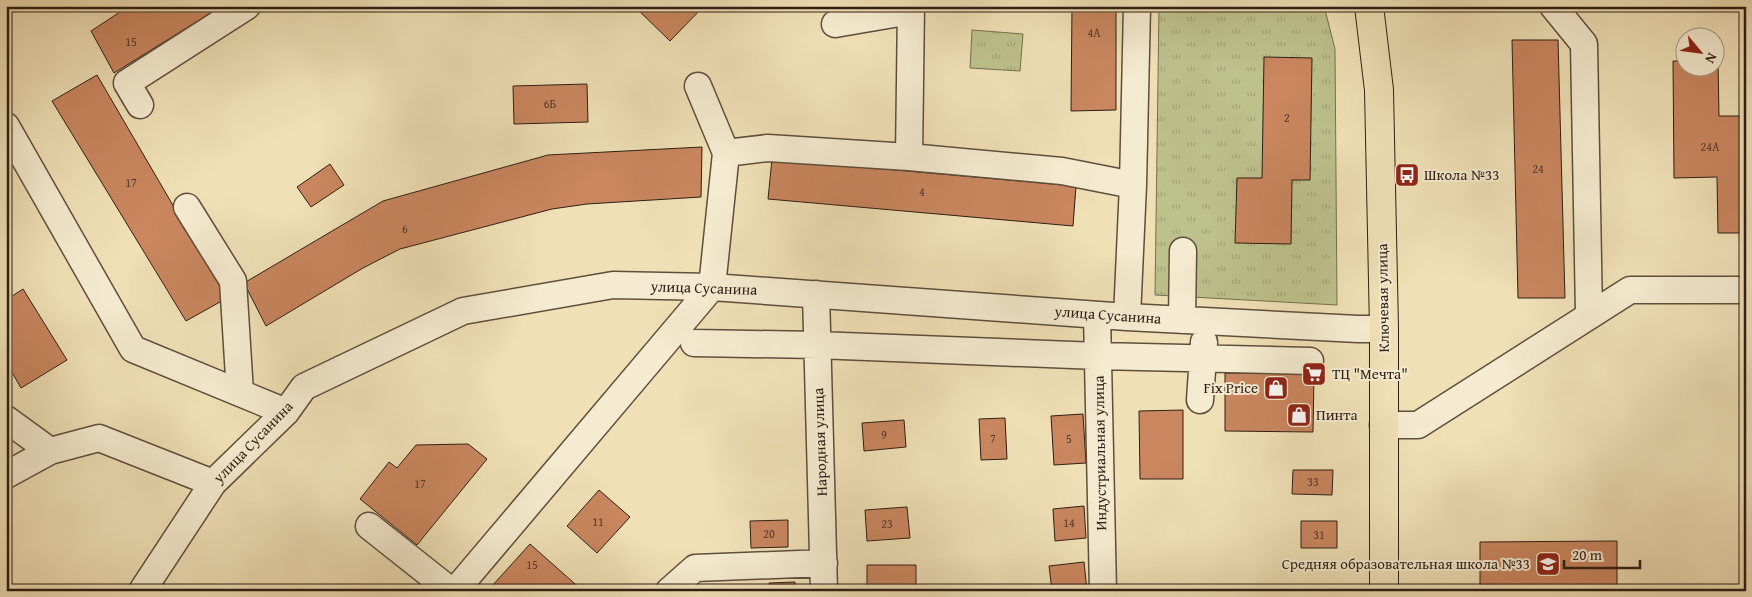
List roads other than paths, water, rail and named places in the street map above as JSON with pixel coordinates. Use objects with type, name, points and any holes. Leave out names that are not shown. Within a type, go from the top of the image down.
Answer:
[{"type":"main road","name":"Ключевая улица","points":[[1369,6],[1379,90],[1384,329],[1384,591]]},
{"type":"street","points":[[140,106],[127,83],[247,6]]},
{"type":"street","points":[[1127,317],[1133,185],[1137,6]]},
{"type":"street","points":[[1553,6],[1584,44],[1589,315]]},
{"type":"street","points":[[835,24],[911,9],[909,157]]},
{"type":"street","points":[[369,526],[461,588],[712,287],[726,153],[698,86]]},
{"type":"street","points":[[6,126],[133,349],[286,412]]},
{"type":"street","points":[[726,153],[768,148],[909,157],[1062,171],[1133,185]]},
{"type":"street","points":[[187,207],[232,281],[240,393]]},
{"type":"street","points":[[1183,251],[1194,320],[1203,359],[1200,400]]},
{"type":"street","name":"улица Сусанина","points":[[142,591],[213,483],[286,412],[304,387],[463,311],[613,284],[712,287],[1127,317],[1384,329]]},
{"type":"street","points":[[1383,425],[1418,425],[1630,290],[1746,290]]},
{"type":"street","name":"Народная улица","points":[[816,294],[824,591]]},
{"type":"street","name":"Индустриальная улица","points":[[1097,315],[1103,591]]},
{"type":"street","points":[[694,343],[818,344],[1098,356],[1310,361]]},
{"type":"street","points":[[6,419],[50,451]]},
{"type":"street","points":[[6,475],[50,451],[99,438],[213,483]]},
{"type":"street","points":[[669,591],[695,568],[824,563]]},
{"type":"place","name":"Школа №33","points":[[1407,175]]},
{"type":"place","name":"ТЦ \"Мечта\"","points":[[1314,374]]},
{"type":"place","name":"Fix Price","points":[[1276,388]]},
{"type":"place","name":"Пинта","points":[[1299,415]]},
{"type":"place","name":"Средняя образовательная школа №33","points":[[1548,564]]}]
